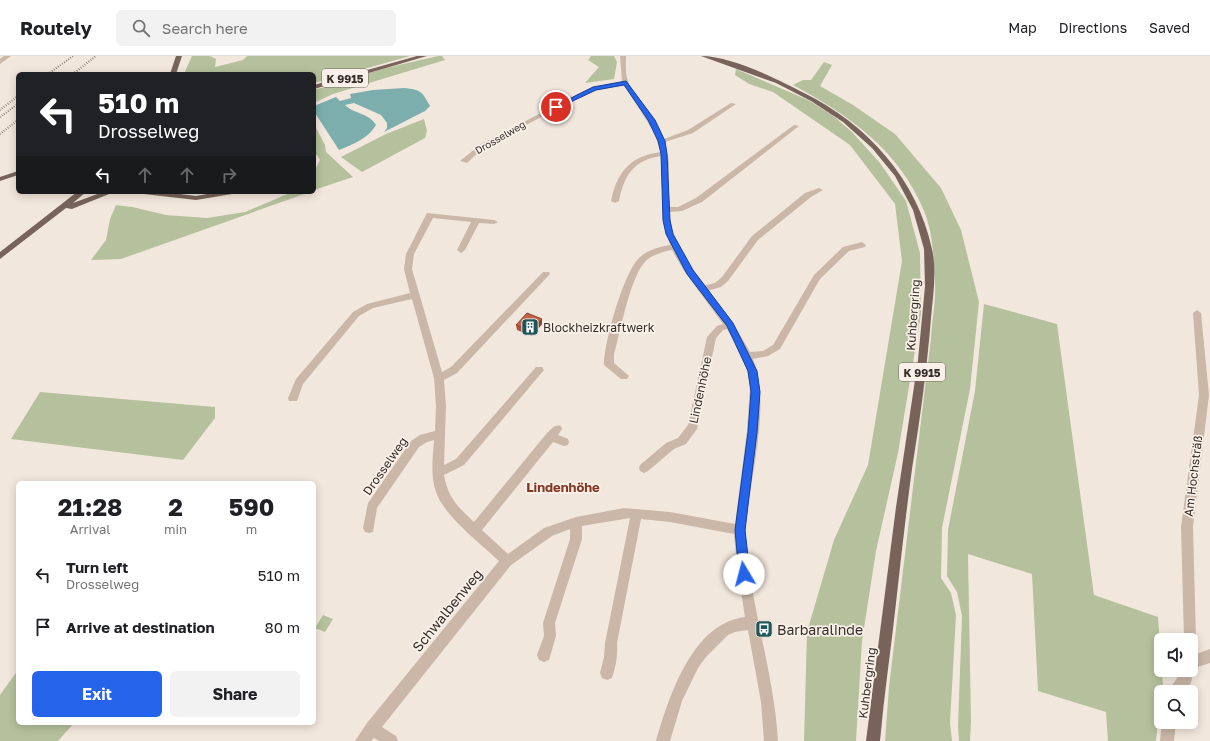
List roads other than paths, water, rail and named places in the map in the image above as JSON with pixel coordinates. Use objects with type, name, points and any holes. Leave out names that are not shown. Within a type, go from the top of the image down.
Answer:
[{"type":"main road","points":[[174,72],[179,56]]},
{"type":"main road","name":"K 9915","points":[[316,86],[424,56]]},
{"type":"main road","name":"Kuhbergring","points":[[704,56],[745,68],[787,85],[810,97],[848,123],[876,148],[890,164],[913,202],[921,223],[928,251],[930,285],[921,377],[904,489],[873,741]]},
{"type":"main road","points":[[0,179],[16,174]]},
{"type":"main road","points":[[0,256],[79,194]]},
{"type":"main road","points":[[53,215],[80,202],[104,194]]},
{"type":"main road","points":[[161,194],[196,198],[220,194]]},
{"type":"street","points":[[0,62],[8,56]]},
{"type":"street","points":[[623,56],[626,83],[652,120],[662,141],[669,234],[702,290],[730,325],[747,356],[753,371],[756,392],[752,446],[740,530],[742,560],[752,623],[767,689],[771,741]]},
{"type":"street","name":"Drosselweg","points":[[464,161],[483,144],[582,94],[595,88],[626,83]]},
{"type":"street","points":[[662,141],[673,140],[686,135],[733,104]]},
{"type":"street","points":[[667,210],[679,209],[699,200],[796,126]]},
{"type":"street","points":[[615,201],[625,170],[635,162],[658,154],[664,154]]},
{"type":"street","points":[[702,290],[718,285],[725,279],[755,238],[808,195],[819,190]]},
{"type":"street","points":[[494,222],[430,215],[410,254],[408,270],[439,378],[441,406],[438,473],[442,491],[447,503],[474,531],[507,561]]},
{"type":"street","points":[[461,250],[476,220]]},
{"type":"street","points":[[747,356],[763,356],[773,351],[780,344],[817,277],[846,249],[862,245]]},
{"type":"street","points":[[624,376],[609,365],[608,354],[632,280],[643,260],[649,255],[675,246]]},
{"type":"street","points":[[439,378],[454,370],[546,274]]},
{"type":"street","points":[[534,287],[544,291]]},
{"type":"street","points":[[293,398],[299,382],[356,314],[370,306],[415,295]]},
{"type":"street","name":"Am Hochsträß","points":[[1190,633],[1187,527],[1204,395],[1197,313]]},
{"type":"street","name":"Lindenhöhe","points":[[644,468],[670,446],[682,441],[693,426],[712,337],[720,328],[730,325]]},
{"type":"street","points":[[438,473],[460,462],[532,385],[539,370]]},
{"type":"street","points":[[474,531],[554,433],[564,442]]},
{"type":"street","name":"Drosselweg","points":[[369,528],[372,507],[414,444],[424,438],[440,434]]},
{"type":"street","points":[[607,673],[611,657],[611,643],[634,532],[636,513]]},
{"type":"street","name":"Schwalbenweg","points":[[362,741],[507,561],[548,532],[576,522],[636,513],[670,517],[740,530]]},
{"type":"street","points":[[544,655],[550,636],[549,622],[576,539],[576,522]]},
{"type":"street","points":[[663,741],[674,702],[685,676],[706,647],[724,630],[737,624],[752,623]]},
{"type":"street","points":[[1198,660],[1210,656]]},
{"type":"street","points":[[1180,685],[1186,677]]},
{"type":"street","points":[[372,728],[391,741]]},
{"type":"street","points":[[1166,741],[1168,729]]},
{"type":"water","points":[[404,88],[418,91],[423,94],[430,106],[425,111],[384,132],[387,128],[387,123],[381,115],[354,103],[345,105],[369,118],[376,125],[365,137],[339,150],[316,115],[316,105],[336,97],[340,101],[351,98],[350,94],[373,90]]},
{"type":"railway","points":[[51,72],[73,56]]},
{"type":"railway","points":[[76,72],[96,56]]},
{"type":"railway","points":[[0,110],[16,98]]},
{"type":"railway","points":[[0,117],[16,105]]},
{"type":"railway","points":[[0,134],[16,122]]},
{"type":"place","name":"Blockheizkraftwerk","points":[[530,327]]},
{"type":"place","name":"Barbaralinde","points":[[764,629]]},
{"type":"district","name":"Lindenhöhe","points":[[563,487]]}]
